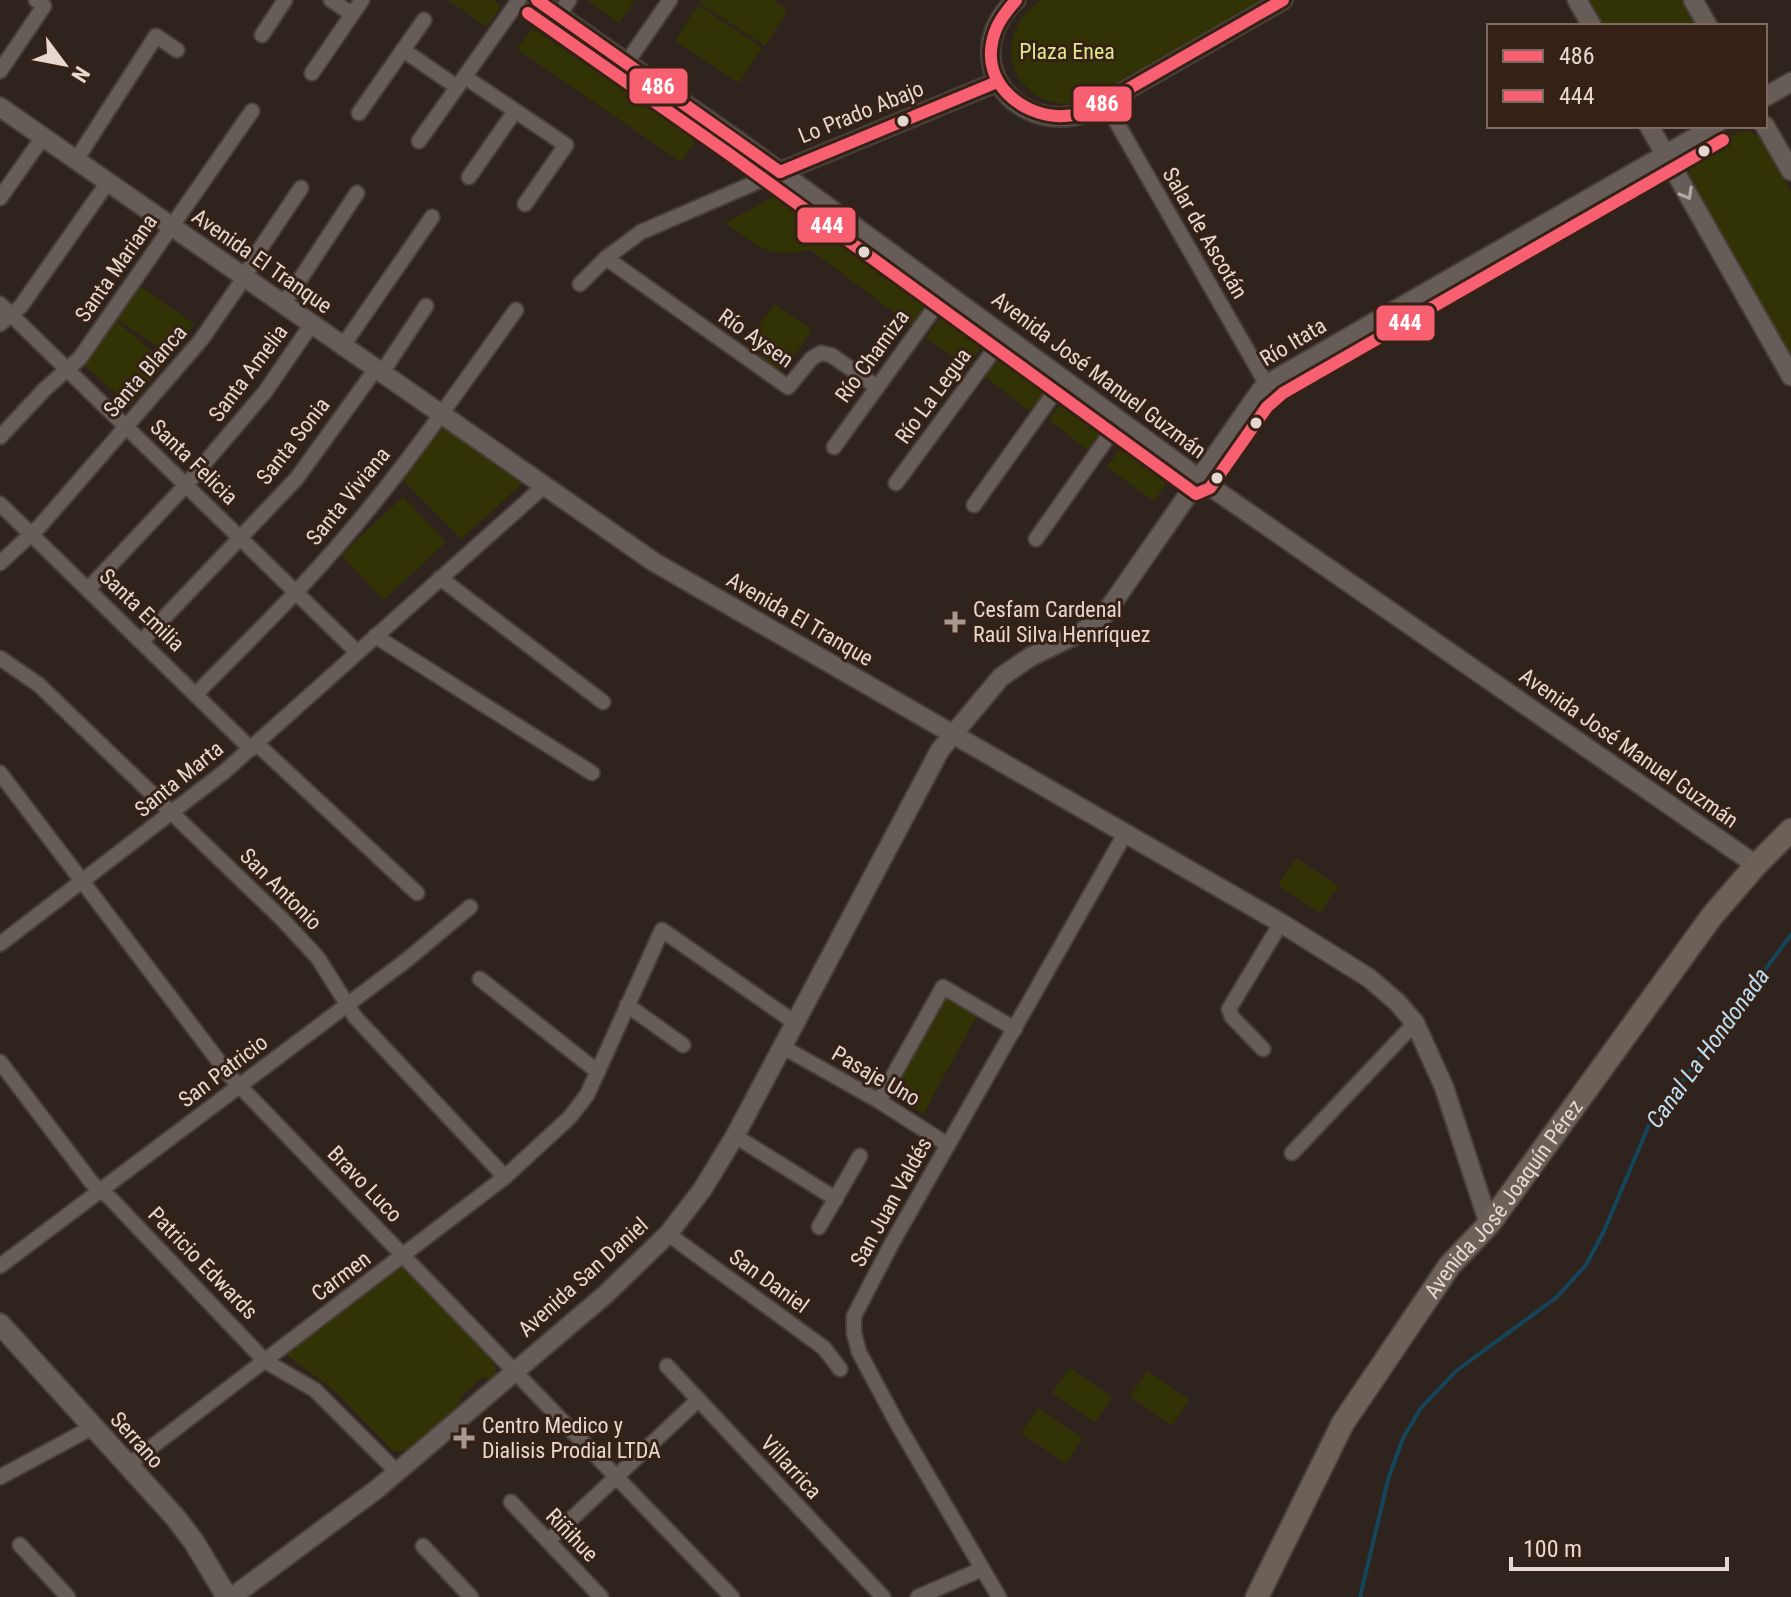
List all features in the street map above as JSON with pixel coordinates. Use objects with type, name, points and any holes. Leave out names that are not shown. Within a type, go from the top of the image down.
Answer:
[{"type":"main road","name":"Avenida José Joaquín Pérez","points":[[1257,1597],[1343,1423],[1450,1265],[1489,1224],[1712,916],[1791,830]]},
{"type":"main road","name":"Serrano","points":[[0,1324],[185,1529],[229,1597]]},
{"type":"street","points":[[0,71],[44,6],[36,0]]},
{"type":"street","points":[[262,35],[285,0]]},
{"type":"street","points":[[331,0],[352,14]]},
{"type":"street","points":[[312,73],[362,0]]},
{"type":"street","points":[[419,141],[519,0]]},
{"type":"street","name":"Avenida José Manuel Guzmán","points":[[537,0],[564,8],[627,62],[1198,478],[1756,865]]},
{"type":"street","points":[[627,62],[670,0]]},
{"type":"street","points":[[1016,0],[1007,8],[994,34],[991,58],[997,82],[1016,104],[1043,117],[1074,117],[1105,102],[1283,0]]},
{"type":"street","points":[[1577,0],[1591,24]]},
{"type":"street","points":[[1693,0],[1707,24]]},
{"type":"street","points":[[359,113],[424,20]]},
{"type":"street","points":[[76,160],[156,36],[177,50]]},
{"type":"street","points":[[403,50],[515,111],[566,145],[525,204]]},
{"type":"street","name":"Lo Prado Abajo","points":[[580,284],[624,243],[662,222],[997,82]]},
{"type":"street","points":[[1767,96],[1791,82]]},
{"type":"street","name":"Salar de Ascotán","points":[[1105,102],[1267,385]]},
{"type":"street","name":"Avenida El Tranque","points":[[0,107],[543,487],[676,575],[1281,923],[1369,978],[1397,1002],[1415,1023],[1444,1087],[1489,1224]]},
{"type":"street","name":"Santa Mariana","points":[[0,437],[80,358],[252,111]]},
{"type":"street","points":[[469,177],[515,111]]},
{"type":"street","points":[[1650,128],[1791,376]]},
{"type":"street","name":"Río Itata","points":[[953,734],[1001,677],[1030,657],[1096,623],[1114,602],[1255,396],[1267,385],[1712,128]]},
{"type":"street","points":[[1766,128],[1791,171]]},
{"type":"street","points":[[0,198],[43,137]]},
{"type":"street","points":[[6,320],[21,306],[108,182]]},
{"type":"street","name":"Santa Blanca","points":[[0,563],[32,535],[201,340],[301,188]]},
{"type":"street","points":[[283,305],[357,193]]},
{"type":"street","points":[[342,347],[432,217]]},
{"type":"street","name":"Río Aysen","points":[[606,258],[788,387],[812,358],[821,353],[831,355],[877,387]]},
{"type":"street","name":"Río Chamiza","points":[[834,447],[946,292]]},
{"type":"street","name":"Santa Felicia","points":[[0,304],[6,320],[67,369],[357,652]]},
{"type":"street","name":"Santa Sonia","points":[[142,641],[297,478],[426,306]]},
{"type":"street","name":"Santa Viviana","points":[[196,694],[349,533],[516,310]]},
{"type":"street","name":"Santa Amelia","points":[[89,588],[186,485],[265,392],[311,325]]},
{"type":"street","name":"Río La Legua","points":[[896,483],[1005,335]]},
{"type":"street","points":[[974,505],[1064,379]]},
{"type":"street","points":[[1036,539],[1120,420]]},
{"type":"street","name":"Santa Marta","points":[[0,944],[173,813],[254,746],[543,487]]},
{"type":"street","name":"Santa Emilia","points":[[0,504],[196,694],[417,893]]},
{"type":"street","points":[[440,578],[603,702]]},
{"type":"street","points":[[375,636],[592,773]]},
{"type":"street","name":"San Antonio","points":[[0,658],[39,685],[301,940],[365,1029],[505,1177]]},
{"type":"street","name":"Avenida San Daniel","points":[[229,1597],[397,1472],[606,1294],[668,1234],[702,1190],[735,1136],[920,784],[953,734]]},
{"type":"street","name":"Bravo Luco","points":[[0,773],[239,1086],[732,1597]]},
{"type":"street","name":"San Juan Valdés","points":[[999,1597],[859,1352],[854,1333],[857,1309],[1125,834]]},
{"type":"street","name":"San Patricio","points":[[0,1266],[408,959],[470,907]]},
{"type":"street","points":[[1263,1049],[1232,1017],[1229,1009],[1281,923]]},
{"type":"street","name":"Carmen","points":[[128,1465],[505,1177],[570,1117],[587,1095],[662,930],[794,1022]]},
{"type":"street","points":[[480,979],[598,1072]]},
{"type":"street","points":[[879,1101],[943,987],[1015,1029]]},
{"type":"street","points":[[627,1005],[683,1045]]},
{"type":"street","points":[[1292,1153],[1415,1023]]},
{"type":"street","name":"Pasaje Uno","points":[[781,1046],[879,1101],[948,1145]]},
{"type":"street","name":"Patricio Edwards","points":[[0,1062],[92,1183],[265,1361],[315,1390],[397,1472]]},
{"type":"street","points":[[735,1136],[836,1199]]},
{"type":"street","points":[[819,1227],[860,1156]]},
{"type":"street","name":"San Daniel","points":[[668,1234],[824,1348],[840,1369]]},
{"type":"street","name":"Villarrica","points":[[667,1366],[883,1597]]},
{"type":"street","points":[[548,1541],[698,1400]]},
{"type":"street","points":[[0,1477],[93,1427]]},
{"type":"street","name":"Riñihue","points":[[511,1502],[601,1597]]},
{"type":"street","points":[[20,1545],[68,1597]]},
{"type":"street","points":[[423,1546],[471,1597]]},
{"type":"street","points":[[918,1597],[982,1569]]},
{"type":"green space","points":[[448,0],[493,0],[501,6],[487,27]]},
{"type":"green space","points":[[587,0],[630,0],[634,2],[619,23]]},
{"type":"green space","points":[[702,0],[773,0],[788,10],[765,46],[700,3]]},
{"type":"green space","name":"Plaza Enea","points":[[1042,0],[1262,0],[1090,99],[1062,104],[1035,94],[1023,83],[1015,70],[1012,55],[1018,24]]},
{"type":"green space","points":[[1586,0],[1684,0],[1698,24],[1600,24]]},
{"type":"green space","points":[[698,5],[762,48],[739,83],[675,41]]},
{"type":"green space","points":[[532,28],[696,140],[681,162],[517,49]]},
{"type":"green space","points":[[1739,132],[1752,132],[1761,139],[1791,191],[1791,360],[1690,184],[1691,165],[1697,158]]},
{"type":"green space","points":[[773,197],[926,307],[911,325],[811,250],[773,252],[748,240],[726,223]]},
{"type":"green space","points":[[139,285],[194,324],[171,356],[116,318]]},
{"type":"green space","points":[[774,304],[812,330],[786,369],[778,369],[759,356],[767,344],[753,334]]},
{"type":"green space","points":[[941,317],[982,346],[968,367],[926,338]]},
{"type":"green space","points":[[116,321],[166,363],[130,406],[83,364]]},
{"type":"green space","points":[[1002,354],[1047,389],[1029,411],[985,376]]},
{"type":"green space","points":[[1065,397],[1106,428],[1089,451],[1049,420]]},
{"type":"green space","points":[[444,426],[523,483],[461,539],[401,478]]},
{"type":"green space","points":[[1123,444],[1170,478],[1154,501],[1107,467]]},
{"type":"green space","points":[[403,497],[446,542],[384,600],[341,555]]},
{"type":"green space","points":[[1296,858],[1338,886],[1320,913],[1278,885]]},
{"type":"green space","points":[[944,993],[978,1014],[923,1114],[888,1093]]},
{"type":"green space","points":[[402,1264],[497,1370],[490,1381],[482,1377],[461,1396],[459,1408],[417,1444],[400,1452],[393,1451],[334,1390],[289,1357],[287,1351]]},
{"type":"green space","points":[[1070,1368],[1112,1397],[1095,1422],[1052,1393]]},
{"type":"green space","points":[[1148,1371],[1189,1400],[1172,1426],[1130,1396]]},
{"type":"green space","points":[[1038,1408],[1082,1438],[1066,1463],[1021,1433]]},
{"type":"waterway","name":"Canal La Hondonada","points":[[1360,1597],[1388,1480],[1403,1438],[1421,1408],[1456,1371],[1557,1297],[1586,1265],[1604,1231],[1649,1125],[1791,935]]},
{"type":"transit line","name":"486","points":[[537,0],[780,172]]},
{"type":"transit line","name":"486","points":[[1016,0],[993,37],[991,58],[994,71],[999,83],[1018,103],[1043,114],[1061,116],[1088,112],[1283,0]]},
{"type":"transit line","name":"444","points":[[528,13],[729,154],[1196,494],[1210,488],[1267,407],[1283,393],[1723,140]]},
{"type":"transit line","name":"486","points":[[780,172],[997,82]]},
{"type":"place","name":"Cesfam Cardenal Raúl Silva Henríquez","points":[[955,622]]},
{"type":"place","name":"Centro Medico y Dialisis Prodial LTDA","points":[[464,1438]]}]
